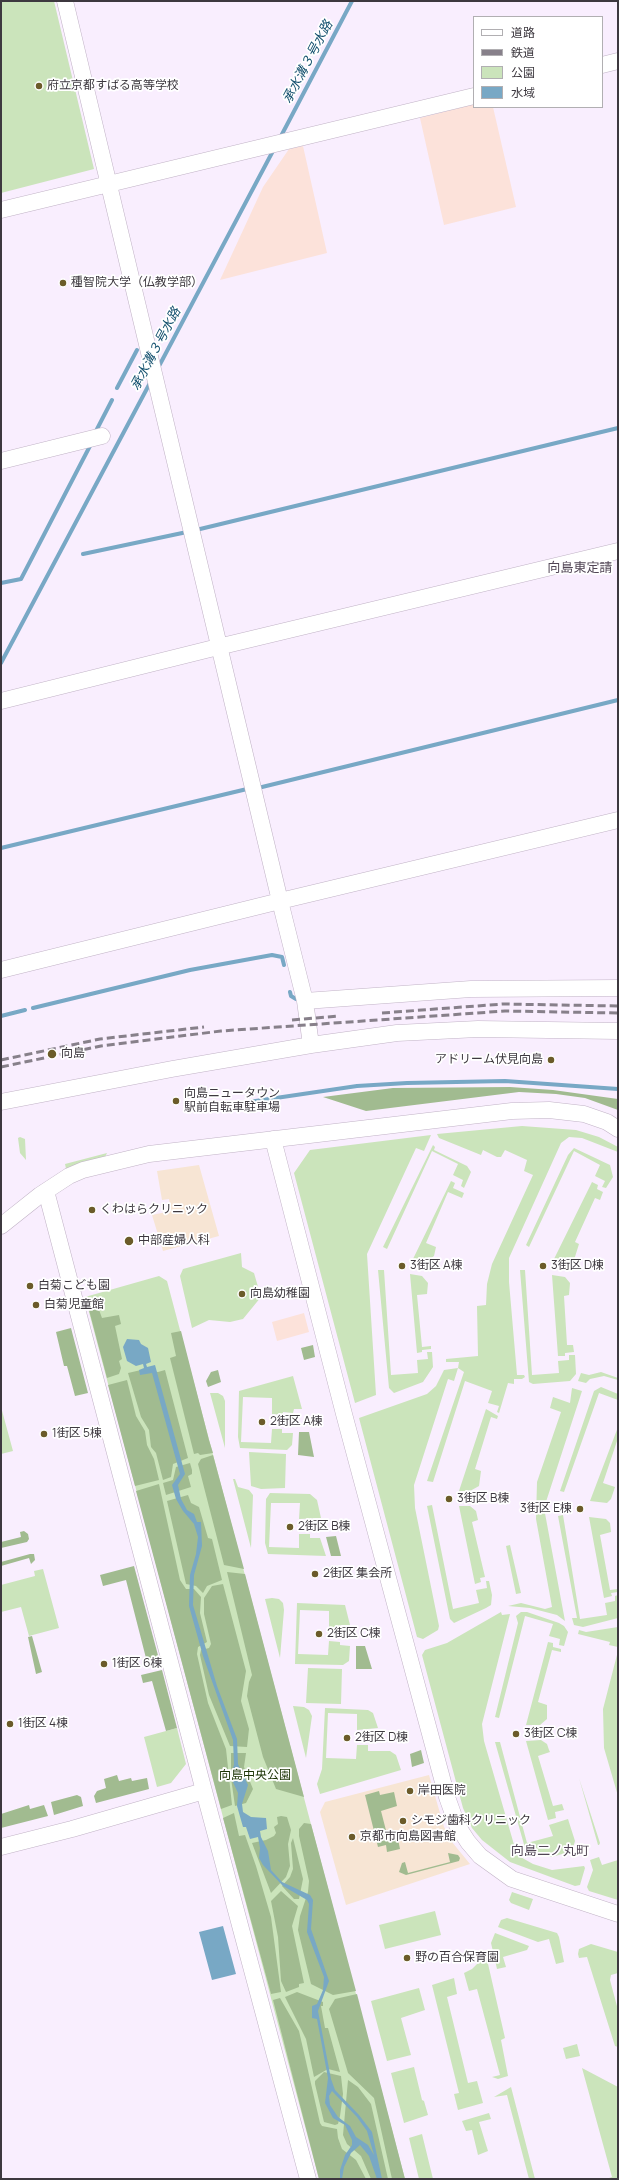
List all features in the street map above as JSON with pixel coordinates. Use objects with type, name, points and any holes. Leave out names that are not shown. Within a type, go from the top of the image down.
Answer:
[{"type":"street","points":[[65,1],[218,647],[305,1001],[311,1045]]},
{"type":"street","points":[[603,65],[618,61]]},
{"type":"street","points":[[1,210],[473,96]]},
{"type":"street","points":[[1,461],[102,436]]},
{"type":"street","points":[[1,701],[218,647],[618,551]]},
{"type":"street","points":[[1,970],[618,820]]},
{"type":"street","points":[[305,1001],[471,989],[618,988]]},
{"type":"street","points":[[1,1102],[311,1045],[397,1033],[478,1029],[618,1031]]},
{"type":"street","points":[[1,1226],[46,1191],[69,1176],[83,1170],[149,1154],[512,1111],[549,1110],[584,1114],[607,1122],[618,1129]]},
{"type":"street","points":[[273,1140],[344,1414],[447,1797],[457,1825],[468,1842],[480,1856],[512,1879],[618,1914]]},
{"type":"street","points":[[46,1191],[308,2179]]},
{"type":"street","points":[[1,1847],[72,1829],[204,1791]]},
{"type":"shaded area","points":[[473,104],[473,108],[493,108],[516,207],[444,225],[420,118]]},
{"type":"shaded area","points":[[303,146],[327,253],[220,280],[263,187],[289,149]]},
{"type":"shaded area","points":[[199,1165],[219,1236],[163,1251],[152,1215],[171,1211],[169,1199],[162,1200],[157,1171]]},
{"type":"shaded area","points":[[304,1313],[309,1332],[277,1341],[272,1322]]},
{"type":"shaded area","points":[[429,1775],[444,1827],[452,1842],[470,1864],[346,1905],[320,1812],[325,1802]]},
{"type":"green space","name":"府立京都すばる高等学校","points":[[1,1],[54,1],[94,169],[1,193]]},
{"type":"green space","points":[[510,1087],[553,1090],[618,1099],[618,1110],[585,1098],[556,1094],[519,1092],[366,1111],[323,1097],[393,1088]]},
{"type":"green space","points":[[522,1126],[576,1130],[599,1137],[618,1147],[618,1152],[582,1138],[569,1137],[561,1143],[509,1258],[509,1282],[517,1375],[524,1375],[525,1377],[522,1379],[514,1379],[514,1384],[508,1383],[499,1413],[497,1412],[499,1406],[488,1403],[492,1391],[465,1381],[433,1482],[427,1481],[464,1372],[458,1368],[459,1362],[446,1362],[446,1359],[478,1356],[477,1306],[486,1305],[487,1284],[492,1264],[533,1175],[524,1171],[527,1160],[505,1150],[501,1157],[497,1157],[483,1150],[481,1155],[439,1138],[437,1134]]},
{"type":"green space","points":[[431,1135],[424,1151],[416,1148],[367,1254],[376,1395],[355,1403],[294,1173],[310,1150]]},
{"type":"green space","points":[[20,1137],[25,1139],[26,1160],[20,1153],[18,1138]]},
{"type":"green space","points":[[433,1145],[435,1147],[434,1150],[467,1166],[471,1172],[464,1188],[461,1186],[463,1180],[453,1175],[458,1164],[432,1151],[387,1249],[383,1247]]},
{"type":"green space","points":[[574,1148],[610,1165],[613,1177],[606,1188],[602,1187],[605,1181],[595,1176],[600,1165],[574,1151],[529,1247],[526,1245],[568,1155]]},
{"type":"green space","points":[[107,1153],[104,1159],[67,1173],[65,1164]]},
{"type":"green space","points":[[451,1181],[455,1183],[453,1188],[464,1193],[462,1198],[448,1192],[426,1243],[436,1247],[434,1256],[427,1261],[413,1259]]},
{"type":"green space","points":[[592,1182],[598,1185],[597,1189],[603,1192],[600,1200],[595,1198],[575,1242],[579,1244],[574,1260],[569,1262],[554,1259]]},
{"type":"green space","points":[[241,1253],[242,1267],[254,1273],[261,1297],[243,1319],[230,1322],[209,1320],[192,1328],[180,1276],[183,1269]]},
{"type":"green space","points":[[378,1270],[384,1270],[391,1375],[418,1373],[417,1360],[428,1359],[427,1352],[432,1352],[433,1367],[423,1382],[394,1393],[389,1388]]},
{"type":"green space","points":[[520,1270],[525,1270],[532,1375],[559,1373],[558,1361],[569,1360],[569,1355],[575,1355],[576,1374],[570,1381],[533,1384],[529,1382]]},
{"type":"green space","points":[[410,1274],[422,1276],[428,1283],[427,1294],[417,1295],[422,1347],[431,1346],[431,1349],[422,1350],[422,1352],[417,1353]]},
{"type":"green space","points":[[552,1275],[565,1277],[570,1283],[569,1295],[564,1296],[567,1345],[573,1345],[574,1352],[565,1353],[565,1356],[558,1356]]},
{"type":"green space","name":"向島中央公園","points":[[159,1276],[167,1281],[405,2179],[319,2179],[85,1297]]},
{"type":"green space","points":[[98,1307],[102,1318],[119,1315],[121,1324],[115,1326],[122,1359],[119,1361],[121,1368],[119,1374],[107,1378],[89,1310]]},
{"type":"green space","points":[[71,1328],[88,1393],[75,1396],[67,1366],[64,1366],[56,1332]]},
{"type":"green space","points":[[181,1331],[213,1453],[200,1455],[198,1453],[194,1454],[170,1358],[176,1356],[171,1333]]},
{"type":"green space","points":[[313,1345],[315,1357],[304,1360],[301,1348]]},
{"type":"green space","points":[[458,1368],[454,1381],[448,1379],[414,1485],[415,1508],[439,1626],[438,1630],[423,1639],[417,1637],[359,1418],[427,1394],[436,1386],[444,1370]]},
{"type":"green space","points":[[141,1370],[158,1372],[165,1370],[188,1458],[173,1464],[171,1477],[163,1480],[156,1453],[151,1447],[149,1430],[141,1417],[128,1373]]},
{"type":"green space","points":[[218,1370],[221,1382],[208,1387],[206,1381],[211,1372]]},
{"type":"green space","points":[[601,1372],[618,1378],[618,1380],[604,1376],[590,1379],[586,1383],[578,1381],[581,1373],[589,1375]]},
{"type":"green space","points":[[293,1376],[302,1409],[294,1409],[293,1413],[283,1412],[283,1415],[272,1414],[272,1398],[243,1397],[241,1442],[271,1443],[272,1429],[282,1429],[282,1433],[293,1433],[292,1445],[287,1450],[240,1448],[238,1437],[239,1391]]},
{"type":"green space","points":[[127,1380],[136,1416],[145,1431],[147,1445],[154,1459],[159,1480],[135,1486],[108,1385]]},
{"type":"green space","points":[[601,1387],[618,1394],[618,1400],[599,1393],[564,1492],[560,1491],[594,1391]]},
{"type":"green space","points":[[572,1388],[582,1391],[544,1508],[565,1621],[557,1615],[530,1608],[508,1606],[521,1603],[545,1609],[552,1607],[536,1519],[537,1482],[561,1412],[550,1408],[553,1397],[570,1403]]},
{"type":"green space","points":[[210,1393],[218,1393],[223,1396],[225,1401],[225,1448]]},
{"type":"green space","points":[[1,1407],[13,1451],[1,1454]]},
{"type":"green space","points":[[486,1409],[498,1416],[497,1419],[491,1417],[475,1469],[481,1471],[479,1486],[470,1491],[459,1491]]},
{"type":"green space","points":[[618,1427],[618,1438],[603,1483],[615,1487],[611,1499],[607,1503],[590,1501]]},
{"type":"green space","points":[[299,1432],[309,1432],[314,1457],[298,1455]]},
{"type":"green space","points":[[249,1452],[286,1454],[285,1488],[261,1489],[251,1486]]},
{"type":"green space","points":[[213,1455],[244,1569],[224,1565],[198,1464],[201,1459]]},
{"type":"green space","points":[[190,1463],[192,1474],[188,1476],[191,1487],[166,1495],[163,1483],[173,1480],[176,1467]]},
{"type":"green space","points":[[233,1479],[235,1479],[238,1487],[249,1490],[253,1495],[251,1548]]},
{"type":"green space","points":[[159,1484],[180,1580],[186,1589],[194,1589],[201,1597],[200,1613],[207,1642],[198,1647],[197,1654],[208,1703],[226,1749],[232,1805],[221,1809],[136,1491]]},
{"type":"green space","points":[[270,1493],[310,1494],[317,1500],[321,1518],[299,1519],[300,1503],[271,1503],[269,1547],[299,1548],[299,1534],[310,1534],[310,1538],[320,1538],[326,1556],[268,1554],[265,1543],[266,1499]]},
{"type":"green space","points":[[188,1495],[191,1503],[199,1507],[208,1538],[212,1539],[222,1580],[207,1586],[203,1593],[196,1586],[186,1584],[167,1501]]},
{"type":"green space","points":[[432,1505],[453,1609],[479,1603],[476,1590],[487,1588],[486,1581],[489,1581],[492,1595],[491,1605],[454,1623],[450,1619],[427,1506]]},
{"type":"green space","points":[[459,1506],[470,1506],[476,1511],[478,1520],[472,1522],[485,1577],[480,1578],[481,1582],[475,1584]]},
{"type":"green space","points":[[563,1515],[580,1619],[607,1615],[605,1603],[615,1601],[615,1596],[618,1595],[618,1618],[583,1627],[574,1625],[572,1618],[577,1618],[558,1516]]},
{"type":"green space","points":[[589,1517],[606,1519],[610,1523],[611,1532],[600,1535],[610,1590],[618,1589],[618,1592],[611,1593],[612,1596],[604,1598]]},
{"type":"green space","points":[[24,1531],[28,1534],[29,1539],[27,1542],[1,1548],[1,1542],[21,1537],[20,1532]]},
{"type":"green space","points":[[336,1536],[341,1556],[331,1556],[326,1537]]},
{"type":"green space","points":[[510,1545],[521,1593],[516,1594],[506,1546]]},
{"type":"green space","points":[[34,1554],[35,1560],[31,1564],[29,1558],[1,1566],[1,1562]]},
{"type":"green space","points":[[134,1566],[159,1659],[147,1662],[126,1580],[103,1586],[100,1575]]},
{"type":"green space","points":[[43,1569],[59,1628],[29,1636],[21,1607],[1,1612],[1,1585],[35,1576],[34,1571]]},
{"type":"green space","points":[[227,1572],[245,1574],[304,1797],[276,1789],[263,1757],[247,1696],[249,1682],[252,1675]]},
{"type":"green space","points":[[223,1584],[246,1671],[241,1701],[249,1729],[247,1747],[230,1746],[209,1695],[200,1655],[201,1650],[209,1648],[211,1644],[204,1614],[204,1598],[212,1586]]},
{"type":"green space","points":[[265,1599],[279,1599],[283,1603],[284,1610],[280,1658]]},
{"type":"green space","points":[[297,1603],[345,1605],[350,1625],[341,1625],[340,1627],[329,1627],[329,1611],[300,1610],[298,1654],[328,1655],[329,1641],[340,1642],[340,1645],[350,1646],[349,1661],[343,1665],[295,1664]]},
{"type":"green space","points":[[501,1612],[502,1615],[510,1614],[482,1724],[484,1741],[517,1855],[533,1864],[552,1870],[584,1866],[585,1868],[580,1885],[575,1886],[510,1862],[482,1840],[472,1828],[463,1808],[422,1655],[425,1650],[447,1643]]},
{"type":"green space","points":[[521,1612],[527,1612],[559,1623],[564,1626],[568,1632],[564,1646],[559,1645],[560,1639],[549,1636],[553,1624],[525,1616],[499,1718],[495,1717],[518,1623],[516,1616]]},
{"type":"green space","points":[[618,1627],[618,1647],[609,1645],[610,1642],[578,1634],[579,1630],[586,1632]]},
{"type":"green space","points":[[32,1636],[42,1672],[36,1674],[28,1637]]},
{"type":"green space","points":[[548,1642],[553,1643],[553,1647],[561,1649],[561,1652],[552,1650],[538,1702],[547,1705],[547,1719],[540,1725],[526,1725]]},
{"type":"green space","points":[[356,1646],[365,1646],[372,1669],[356,1669]]},
{"type":"green space","points":[[618,1651],[618,1796],[604,1748],[603,1709]]},
{"type":"green space","points":[[308,1668],[342,1669],[341,1704],[306,1703]]},
{"type":"green space","points":[[162,1670],[177,1728],[166,1731],[152,1681],[143,1683],[141,1675]]},
{"type":"green space","points":[[293,1706],[304,1707],[309,1710],[312,1716],[306,1758]]},
{"type":"green space","points":[[325,1708],[368,1710],[373,1713],[378,1728],[357,1730],[357,1714],[328,1713],[326,1758],[356,1759],[357,1745],[368,1745],[368,1751],[390,1751],[396,1755],[401,1770],[320,1794],[317,1784],[322,1769]]},
{"type":"green space","points":[[177,1728],[186,1764],[171,1783],[157,1787],[144,1737]]},
{"type":"green space","points":[[541,1740],[547,1744],[550,1752],[538,1756],[553,1806],[562,1804],[564,1810],[555,1812],[556,1818],[548,1820],[526,1741]]},
{"type":"green space","points":[[495,1742],[500,1742],[527,1843],[553,1836],[549,1825],[568,1819],[575,1841],[572,1851],[552,1857],[528,1851],[525,1848]]},
{"type":"green space","points":[[421,1750],[424,1763],[412,1767],[410,1754]]},
{"type":"green space","points":[[231,1753],[246,1753],[244,1767],[253,1789],[246,1803],[235,1806],[231,1778]]},
{"type":"green space","points":[[117,1775],[119,1781],[131,1778],[132,1781],[147,1778],[149,1789],[96,1803],[94,1796],[97,1791],[106,1788],[104,1779]]},
{"type":"green space","points":[[579,1778],[600,1843],[599,1845],[598,1845]]},
{"type":"green space","points":[[379,1791],[380,1795],[394,1792],[397,1806],[381,1811],[389,1842],[398,1839],[400,1849],[387,1852],[386,1845],[378,1847],[365,1795]]},
{"type":"green space","points":[[77,1795],[81,1797],[83,1806],[54,1815],[51,1802]]},
{"type":"green space","points":[[29,1805],[30,1809],[44,1805],[48,1816],[1,1828],[1,1814]]},
{"type":"green space","points":[[234,1813],[239,1836],[245,1835],[271,1917],[281,1992],[271,1994],[223,1818]]},
{"type":"green space","points":[[277,1817],[287,1817],[291,1830],[288,1844],[290,1866],[286,1877],[271,1893],[252,1843],[266,1840],[274,1836],[276,1833],[274,1827],[278,1824]]},
{"type":"green space","points":[[304,1823],[311,1824],[356,1991],[333,1995],[311,1984],[298,1930],[300,1916],[308,1892],[309,1881],[299,1836],[299,1829]]},
{"type":"green space","points":[[293,1838],[303,1879],[299,1899],[294,1899],[282,1886],[290,1877],[293,1869],[291,1843]]},
{"type":"green space","points":[[448,1853],[458,1855],[460,1858],[459,1861],[406,1875],[399,1872],[402,1863],[405,1862],[408,1873],[450,1862]]},
{"type":"green space","points":[[599,1857],[602,1865],[618,1860],[618,1900],[589,1891],[587,1887],[593,1870],[590,1860]]},
{"type":"green space","points":[[281,1891],[298,1906],[292,1926],[304,1983],[299,1984],[299,1987],[286,1992],[281,1981],[278,1937],[271,1901]]},
{"type":"green space","points":[[512,1892],[533,1899],[529,1910],[511,1903],[509,1900]]},
{"type":"green space","points":[[435,1911],[441,1935],[385,1949],[379,1925]]},
{"type":"green space","points":[[507,1918],[557,1933],[564,1962],[556,1964],[549,1939],[538,1942],[498,1927],[501,1920]]},
{"type":"green space","points":[[495,1933],[529,1946],[527,1950],[503,1957],[506,1967],[497,1969],[491,1943]]},
{"type":"green space","points":[[591,1944],[618,1952],[618,1973],[611,1975],[610,1980],[618,2010],[618,2047],[615,2046],[587,1957],[579,1958],[579,1949]]},
{"type":"green space","points":[[486,1955],[505,2038],[501,2040],[508,2076],[498,2079],[492,2077],[500,2075],[477,1989],[469,1991],[464,1973],[472,1969]]},
{"type":"green space","points":[[454,1978],[457,1994],[447,1997],[468,2083],[477,2081],[483,2103],[458,2110],[454,2094],[459,2093],[432,1985]]},
{"type":"green space","points":[[419,1988],[425,2010],[401,2018],[411,2055],[387,2061],[371,2001]]},
{"type":"green space","points":[[297,1992],[323,2002],[323,2006],[321,2006],[325,2028],[328,2028],[340,2072],[328,2069],[314,2077],[306,2039],[285,1997]]},
{"type":"green space","points":[[357,1994],[405,2179],[392,2179],[374,2098],[348,2073],[329,2009],[335,1999]]},
{"type":"green space","points":[[280,1998],[299,2031],[320,2123],[322,2126],[337,2129],[338,2138],[342,2149],[356,2160],[366,2179],[319,2179],[273,2000]]},
{"type":"green space","points":[[577,2044],[580,2056],[566,2059],[563,2048]]},
{"type":"green space","points":[[414,2067],[422,2100],[424,2101],[428,2115],[404,2123],[391,2073]]},
{"type":"green space","points":[[582,2068],[618,2087],[618,2179],[606,2179],[612,2177]]},
{"type":"green space","points":[[324,2072],[341,2076],[343,2094],[338,2124],[335,2125],[324,2122],[315,2084],[315,2081]]},
{"type":"green space","points":[[348,2080],[358,2087],[371,2104],[388,2179],[371,2179],[361,2156],[347,2144],[343,2135]]},
{"type":"green space","points":[[511,2087],[535,2179],[529,2179],[507,2095],[494,2097]]},
{"type":"green space","points":[[489,2113],[491,2119],[479,2122],[488,2151],[478,2155],[472,2130],[466,2131],[462,2121]]},
{"type":"green space","points":[[422,2134],[433,2179],[419,2179],[409,2138]]},
{"type":"water","points":[[127,1339],[139,1340],[141,1344],[148,1348],[151,1362],[146,1364],[147,1367],[155,1365],[185,1474],[178,1485],[181,1499],[187,1510],[194,1514],[197,1522],[201,1522],[202,1546],[194,1575],[193,1605],[217,1686],[237,1739],[238,1764],[248,1785],[242,1804],[243,1812],[251,1817],[266,1818],[267,1829],[260,1831],[261,1837],[268,1851],[271,1870],[282,1882],[310,1895],[313,1900],[311,1929],[329,1981],[318,2011],[331,2079],[335,2090],[359,2115],[372,2132],[382,2179],[377,2179],[369,2156],[360,2145],[351,2153],[344,2167],[342,2179],[340,2179],[340,2170],[345,2155],[352,2145],[352,2140],[345,2125],[333,2118],[325,2103],[328,2078],[317,2019],[312,2018],[312,2006],[317,2004],[323,1990],[324,1977],[307,1932],[309,1904],[307,1900],[283,1886],[263,1865],[259,1858],[260,1848],[258,1837],[250,1839],[246,1827],[243,1827],[237,1806],[238,1793],[231,1778],[234,1764],[233,1740],[203,1656],[189,1606],[190,1575],[196,1554],[198,1537],[194,1524],[183,1511],[176,1499],[172,1485],[180,1474],[152,1373],[140,1375],[139,1370],[144,1368],[143,1364],[136,1366],[127,1361],[123,1347]],"holes":[[[332,2091],[357,2117],[367,2131],[374,2155],[368,2145],[356,2137],[350,2126],[338,2117],[330,2105],[329,2096]]]},
{"type":"water","points":[[223,1926],[236,1974],[212,1980],[199,1932]]},
{"type":"waterway","name":"承水溝３号水路","points":[[280,138],[352,1]]},
{"type":"waterway","name":"承水溝３号水路","points":[[158,368],[274,149]]},
{"type":"waterway","points":[[117,388],[137,350]]},
{"type":"waterway","name":"承水溝３号水路","points":[[1,663],[151,381]]},
{"type":"waterway","points":[[96,431],[112,400]]},
{"type":"waterway","points":[[196,530],[618,428]]},
{"type":"waterway","points":[[1,583],[21,579],[91,444]]},
{"type":"waterway","points":[[83,554],[187,532]]},
{"type":"waterway","points":[[258,788],[618,700]]},
{"type":"waterway","points":[[1,848],[247,789]]},
{"type":"waterway","points":[[33,1008],[190,970],[272,955],[282,957],[284,965]]},
{"type":"waterway","points":[[290,992],[291,996],[296,999]]},
{"type":"waterway","points":[[1,1016],[25,1010]]},
{"type":"waterway","points":[[242,1103],[357,1086],[407,1083],[505,1081],[618,1089]]},
{"type":"railway","points":[[382,1013],[503,1004],[618,1006]]},
{"type":"railway","points":[[1,1067],[101,1046],[221,1031],[505,1011],[618,1013]]},
{"type":"railway","points":[[292,1020],[338,1016]]},
{"type":"railway","points":[[1,1060],[100,1039],[204,1027]]},
{"type":"place","name":"府立京都すばる高等学校","points":[[39,86]]},
{"type":"place","name":"種智院大学（仏教学部）","points":[[63,283]]},
{"type":"place","name":"向島","points":[[52,1054]]},
{"type":"place","name":"アドリーム伏見向島","points":[[551,1060]]},
{"type":"place","name":"向島ニュータウン 駅前自転車駐車場","points":[[176,1101]]},
{"type":"place","name":"くわはらクリニック","points":[[92,1210]]},
{"type":"place","name":"中部産婦人科","points":[[129,1241]]},
{"type":"place","name":"3街区 A棟","points":[[402,1266]]},
{"type":"place","name":"3街区 D棟","points":[[543,1266]]},
{"type":"place","name":"白菊こども園","points":[[30,1286]]},
{"type":"place","name":"向島幼稚園","points":[[242,1294]]},
{"type":"place","name":"白菊児童館","points":[[36,1305]]},
{"type":"place","name":"2街区 A棟","points":[[262,1422]]},
{"type":"place","name":"1街区 5棟","points":[[44,1434]]},
{"type":"place","name":"3街区 B棟","points":[[449,1499]]},
{"type":"place","name":"3街区 E棟","points":[[580,1509]]},
{"type":"place","name":"2街区 B棟","points":[[290,1527]]},
{"type":"place","name":"2街区 集会所","points":[[315,1574]]},
{"type":"place","name":"2街区 C棟","points":[[319,1634]]},
{"type":"place","name":"1街区 6棟","points":[[104,1664]]},
{"type":"place","name":"1街区 4棟","points":[[10,1724]]},
{"type":"place","name":"3街区 C棟","points":[[516,1734]]},
{"type":"place","name":"2街区 D棟","points":[[347,1738]]},
{"type":"place","name":"岸田医院","points":[[410,1791]]},
{"type":"place","name":"シモジ歯科クリニック","points":[[403,1821]]},
{"type":"place","name":"京都市向島図書館","points":[[352,1837]]},
{"type":"place","name":"野の百合保育園","points":[[407,1958]]},
{"type":"district","name":"向島東定請","points":[[580,568]]},
{"type":"district","name":"向島二ノ丸町","points":[[550,1851]]}]
